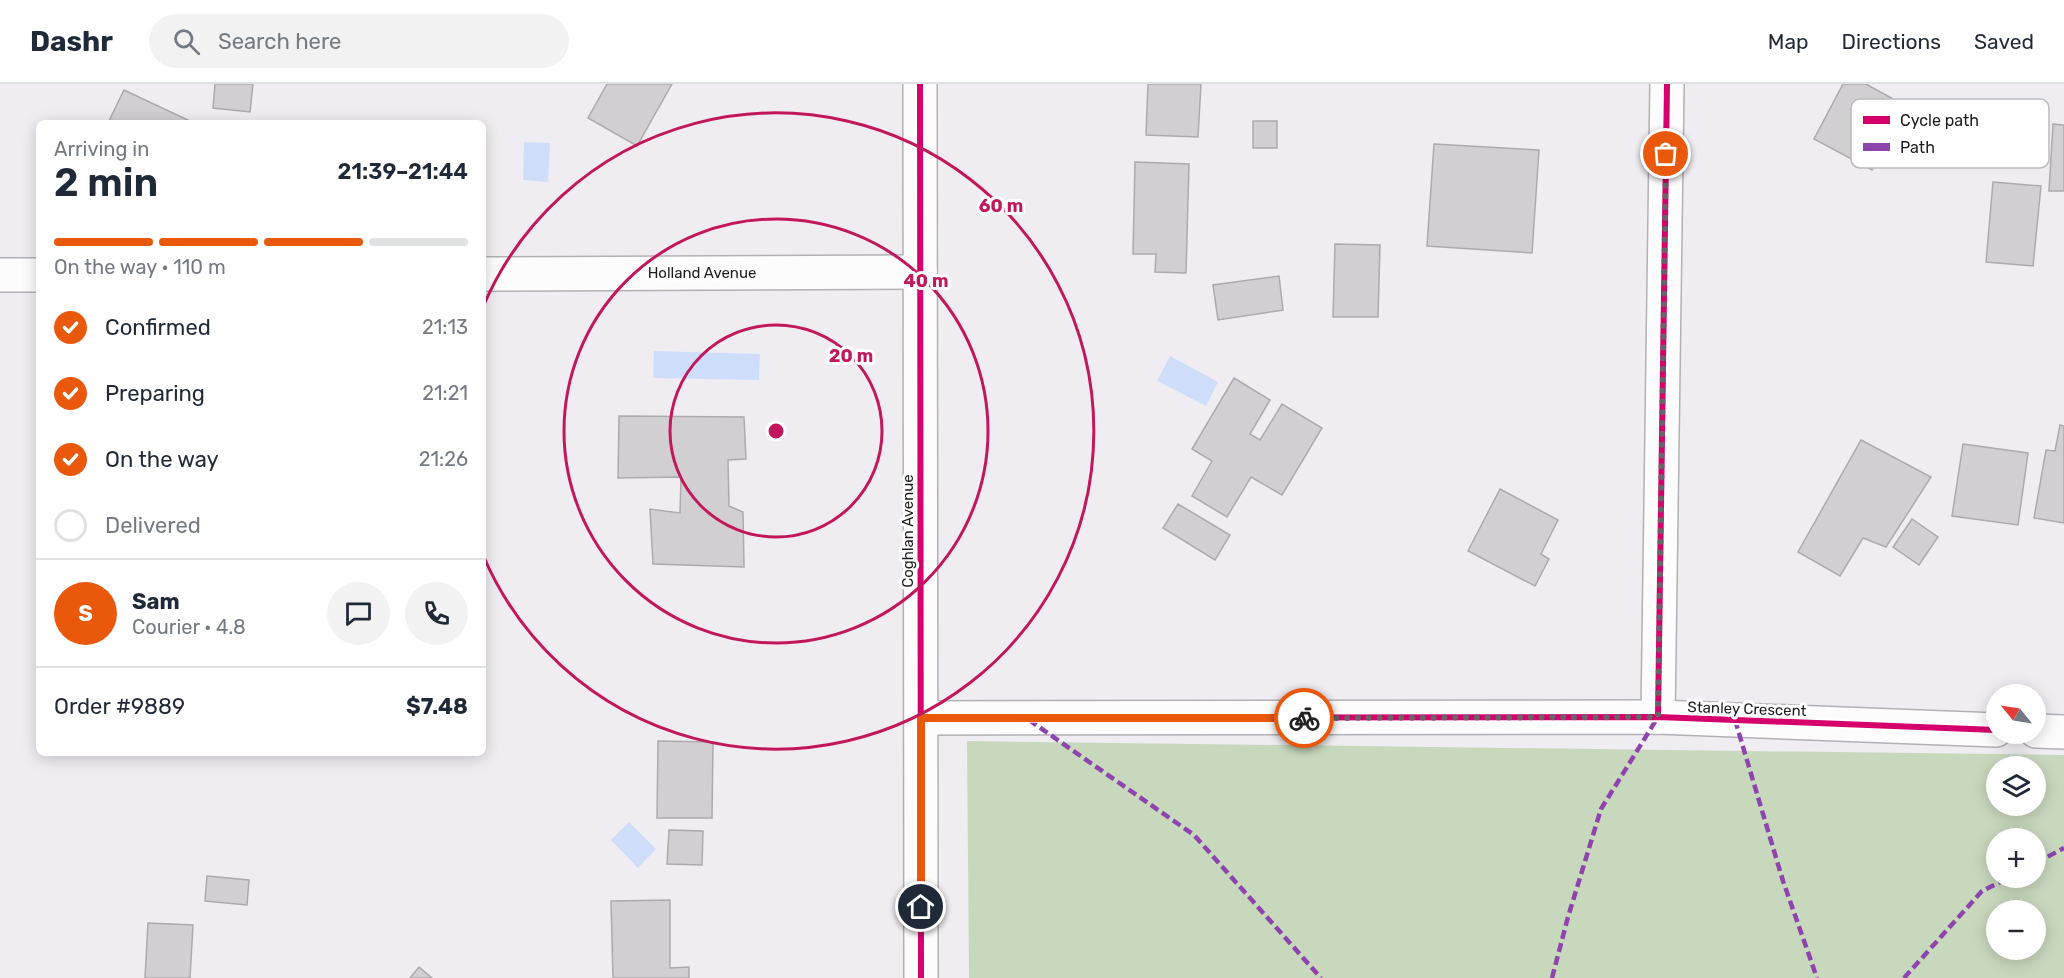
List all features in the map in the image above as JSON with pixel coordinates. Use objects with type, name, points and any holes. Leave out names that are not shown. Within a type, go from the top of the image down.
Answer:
[{"type":"street","name":"Coghlan Avenue","points":[[920,84],[921,978]]},
{"type":"street","points":[[1658,717],[1667,84]]},
{"type":"street","name":"Holland Avenue","points":[[486,274],[920,272]]},
{"type":"street","points":[[0,275],[36,275]]},
{"type":"street","name":"Stanley Crescent","points":[[921,718],[1658,717],[1986,730]]},
{"type":"street","points":[[2046,731],[2064,732]]},
{"type":"green space","points":[[967,741],[2064,755],[2064,978],[969,978]]},
{"type":"water","points":[[524,142],[550,143],[548,182],[523,180]]},
{"type":"water","points":[[654,351],[760,354],[759,380],[653,378]]},
{"type":"water","points":[[1170,356],[1218,382],[1206,406],[1157,381]]},
{"type":"water","points":[[629,822],[656,849],[638,868],[611,840]]},
{"type":"building","points":[[215,84],[253,84],[250,112],[213,108]]},
{"type":"building","points":[[607,84],[672,84],[637,146],[588,118]]},
{"type":"building","points":[[1148,84],[1201,84],[1198,137],[1146,135]]},
{"type":"building","points":[[1843,84],[1866,84],[1893,99],[1851,99],[1851,159],[1814,139]]},
{"type":"building","points":[[124,90],[188,120],[109,120]]},
{"type":"building","points":[[1253,121],[1277,121],[1277,148],[1253,148]]},
{"type":"building","points":[[2053,124],[2064,125],[2064,191],[2049,191]]},
{"type":"building","points":[[1434,144],[1539,150],[1532,253],[1427,246]]},
{"type":"building","points":[[1135,162],[1189,164],[1186,273],[1155,272],[1156,254],[1133,254]]},
{"type":"building","points":[[1993,182],[2041,186],[2033,266],[1986,262]]},
{"type":"building","points":[[1335,244],[1380,245],[1378,317],[1333,317]]},
{"type":"building","points":[[1279,276],[1283,310],[1218,320],[1213,285]]},
{"type":"building","points":[[1234,378],[1270,400],[1250,434],[1260,440],[1282,404],[1322,428],[1282,495],[1251,477],[1227,517],[1192,496],[1212,461],[1192,449]]},
{"type":"building","points":[[619,416],[744,417],[746,459],[728,460],[729,506],[743,512],[744,567],[653,564],[650,509],[680,513],[681,477],[618,478]]},
{"type":"building","points":[[2060,425],[2064,426],[2064,523],[2034,518],[2046,450],[2055,451]]},
{"type":"building","points":[[1861,440],[1931,477],[1886,547],[1863,538],[1840,576],[1798,552]]},
{"type":"building","points":[[1963,444],[2028,453],[2018,525],[1952,516]]},
{"type":"building","points":[[1500,489],[1558,520],[1541,554],[1549,559],[1535,586],[1468,551]]},
{"type":"building","points":[[1178,504],[1230,535],[1215,560],[1163,528]]},
{"type":"building","points":[[1912,519],[1938,537],[1919,565],[1893,547]]},
{"type":"building","points":[[658,741],[713,742],[712,818],[657,818]]},
{"type":"building","points":[[669,830],[703,831],[702,865],[667,864]]},
{"type":"building","points":[[207,876],[249,880],[247,905],[205,901]]},
{"type":"building","points":[[670,900],[670,968],[689,967],[689,978],[613,978],[611,901]]},
{"type":"building","points":[[148,923],[193,925],[190,978],[145,978]]},
{"type":"building","points":[[419,967],[432,978],[410,978]]},
{"type":"marked path","points":[[1552,978],[1601,809],[1658,717]]},
{"type":"marked path","points":[[1029,720],[1194,835],[1321,978]]},
{"type":"marked path","points":[[1735,720],[1783,881],[1817,978]]},
{"type":"marked path","points":[[2046,858],[2064,848]]},
{"type":"marked path","points":[[1904,978],[1982,891],[1988,888]]},
{"type":"cycle path","points":[[920,84],[921,978]]},
{"type":"cycle path","points":[[1658,717],[1667,84]]},
{"type":"cycle path","points":[[921,718],[1658,717],[1986,730]]},
{"type":"way so far","points":[[1304,718],[1658,717],[1666,154]]},
{"type":"route","points":[[921,907],[921,718],[1304,718]]}]
